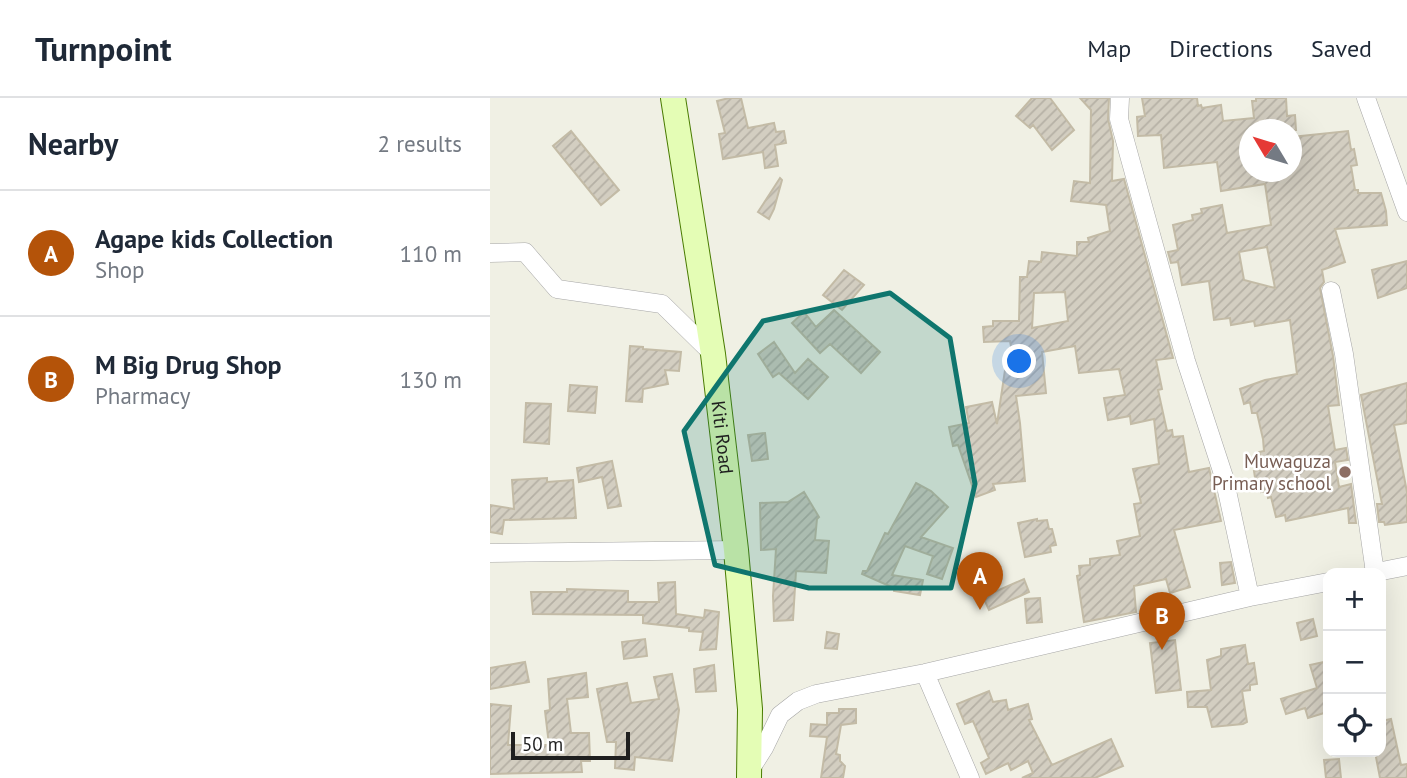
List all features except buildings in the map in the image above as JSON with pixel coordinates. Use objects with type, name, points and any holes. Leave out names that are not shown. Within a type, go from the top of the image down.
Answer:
[{"type":"street","name":"Kiti Road","points":[[673,98],[713,354],[736,550],[750,709],[749,774]]},
{"type":"street","points":[[1366,98],[1407,212]]},
{"type":"street","points":[[1119,99],[1119,119],[1186,361],[1224,477],[1250,597]]},
{"type":"street","points":[[490,253],[525,252],[557,289],[662,304],[713,354]]},
{"type":"street","points":[[1331,291],[1344,354],[1372,568]]},
{"type":"street","points":[[490,554],[736,550]]},
{"type":"street","points":[[1386,570],[1407,566]]},
{"type":"street","points":[[749,774],[780,715],[798,701],[816,694],[925,673],[1250,597],[1323,583]]},
{"type":"street","points":[[925,673],[970,778]]},
{"type":"highlighted area","points":[[890,293],[950,338],[975,484],[951,588],[809,588],[715,565],[684,431],[763,321]]},
{"type":"place","name":"Muwaguza Primary school","points":[[1345,472]]},
{"type":"place","name":"Agape kids Collection","points":[[980,610]]},
{"type":"place","name":"M Big Drug Shop","points":[[1162,650]]}]
